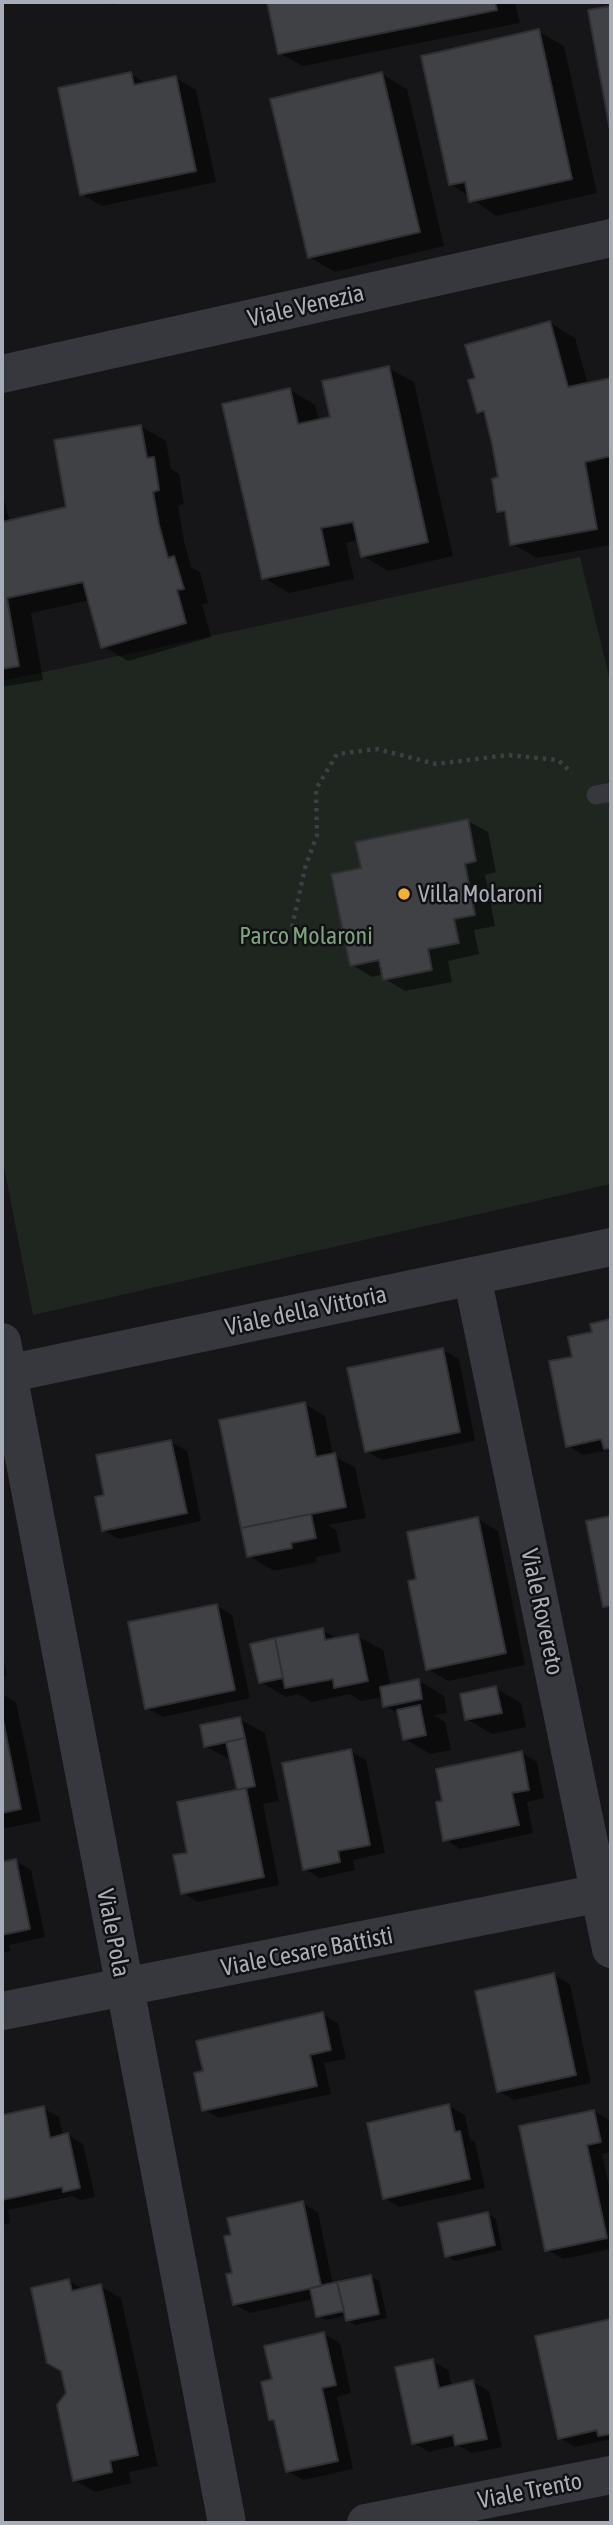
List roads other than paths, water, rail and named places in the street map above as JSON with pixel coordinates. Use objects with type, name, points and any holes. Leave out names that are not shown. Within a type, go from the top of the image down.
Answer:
[{"type":"street","name":"Viale Venezia","points":[[2,374],[611,238]]},
{"type":"street","name":"Viale della Vittoria","points":[[4,1364],[611,1247]]},
{"type":"street","name":"Viale Rovereto","points":[[471,1276],[606,1892],[611,1949]]},
{"type":"street","name":"Viale Pola","points":[[4,1364],[228,2523]]},
{"type":"street","name":"Viale Cesare Battisti","points":[[2,2011],[606,1892]]},
{"type":"street","name":"Viale Trento","points":[[366,2523],[611,2475]]},
{"type":"place","name":"Villa Molaroni","points":[[404,894]]},
{"type":"park label","name":"Parco Molaroni","points":[[306,936]]}]
